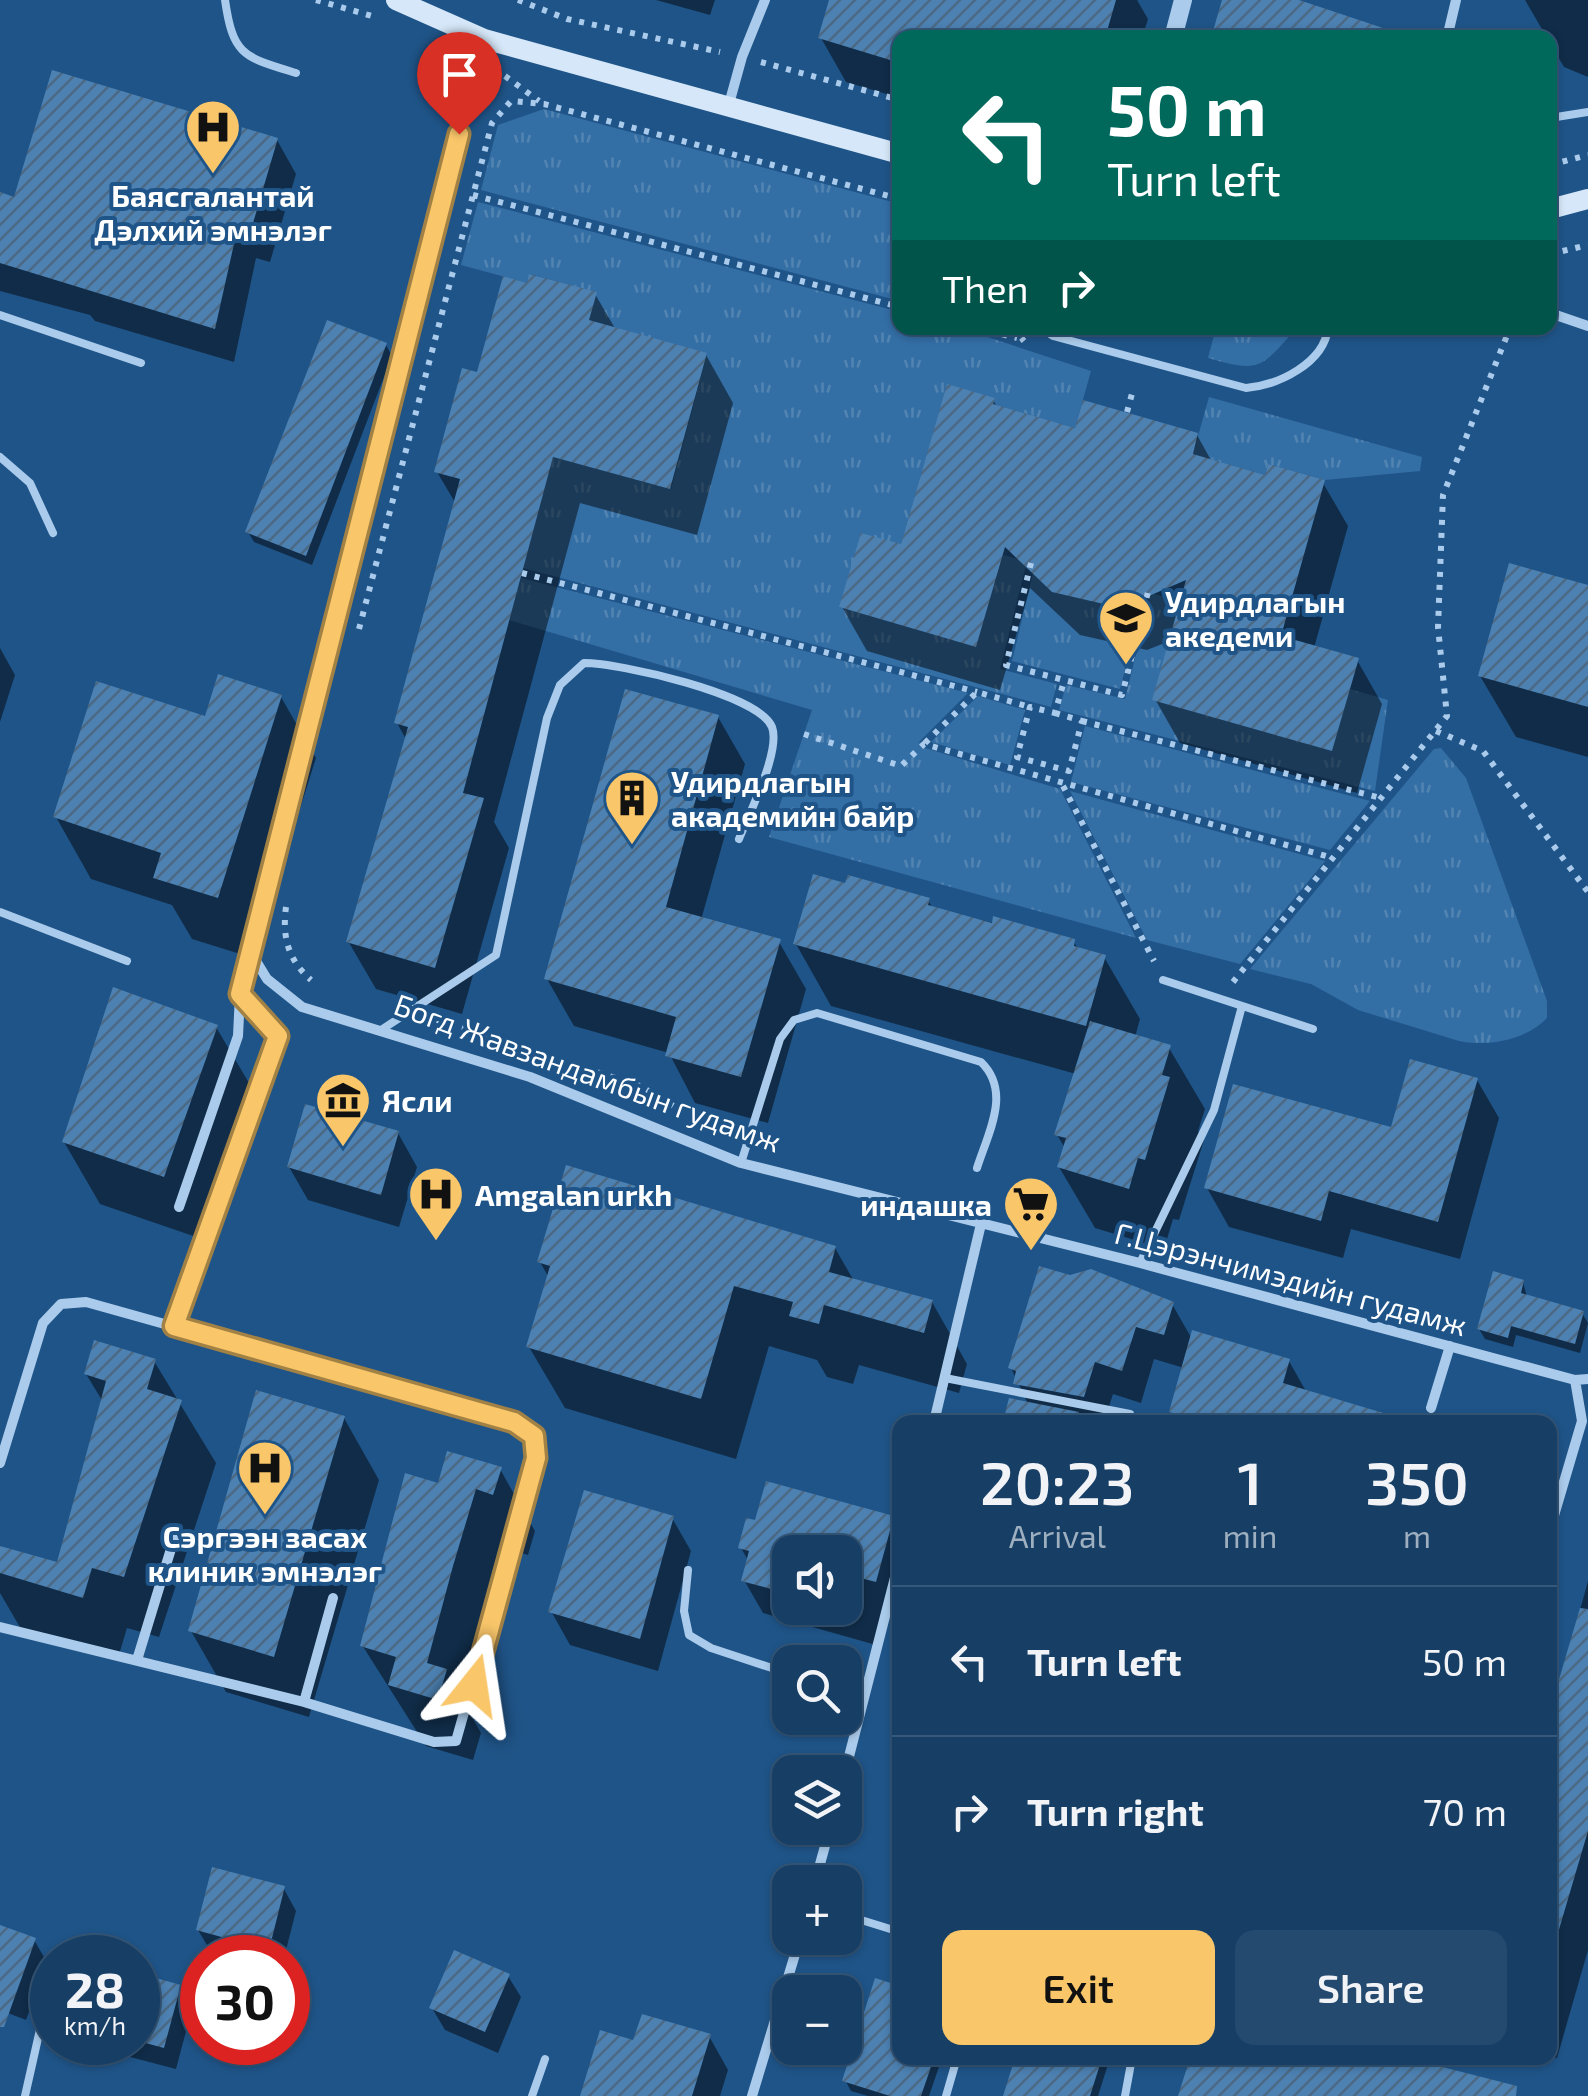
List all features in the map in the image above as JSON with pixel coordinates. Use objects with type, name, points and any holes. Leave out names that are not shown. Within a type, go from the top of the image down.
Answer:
[{"type":"main road","points":[[396,0],[484,39],[892,152]]},
{"type":"main road","points":[[1557,208],[1588,199]]},
{"type":"street","points":[[729,104],[742,57],[765,0]]},
{"type":"street","points":[[1175,30],[1183,0]]},
{"type":"street","points":[[1449,30],[1456,0]]},
{"type":"street","points":[[179,1208],[238,1036],[240,994],[253,930],[484,39]]},
{"type":"street","points":[[1557,315],[1588,326]]},
{"type":"street","name":"Богд Жавзандамбын гудамж","points":[[253,930],[256,961],[280,993],[302,1007],[530,1077],[740,1163],[981,1224]]},
{"type":"street","points":[[174,1326],[278,1036],[240,994]]},
{"type":"street","points":[[936,1415],[981,1224]]},
{"type":"street","name":"Г.Цэрэнчимэдийн гудамж","points":[[981,1224],[1575,1380],[1588,1379]]},
{"type":"street","points":[[0,1463],[43,1323],[62,1304],[86,1302],[514,1422],[534,1436],[536,1458],[456,1742],[434,1742],[304,1702],[0,1627]]},
{"type":"street","points":[[1431,1408],[1450,1346]]},
{"type":"street","points":[[1557,1505],[1582,1421],[1575,1380]]},
{"type":"street","points":[[137,1660],[174,1539]]},
{"type":"street","points":[[849,1755],[892,1589]]},
{"type":"street","points":[[304,1702],[333,1598]]},
{"type":"street","points":[[752,2096],[795,1955]]},
{"type":"lane","points":[[225,0],[231,37],[247,58],[296,73]]},
{"type":"lane","points":[[1557,117],[1588,112]]},
{"type":"lane","points":[[0,316],[141,363]]},
{"type":"lane","points":[[1052,335],[1246,388],[1262,386],[1293,372],[1325,344],[1327,335]]},
{"type":"lane","points":[[0,457],[30,483],[53,532]]},
{"type":"lane","points":[[381,1030],[496,955],[546,718],[560,685],[584,663],[611,663],[738,700],[759,712],[772,728],[772,752],[739,839]]},
{"type":"lane","points":[[0,912],[127,961]]},
{"type":"lane","points":[[1164,980],[1313,1029]]},
{"type":"lane","points":[[1140,1263],[1214,1110],[1242,1006]]},
{"type":"lane","points":[[740,1163],[780,1040],[794,1020],[817,1013],[981,1062],[990,1071],[998,1094],[977,1168]]},
{"type":"lane","points":[[945,1378],[1130,1414]]},
{"type":"lane","points":[[688,1570],[684,1611],[690,1634],[712,1648],[772,1668]]},
{"type":"lane","points":[[862,1920],[892,1930]]},
{"type":"lane","points":[[532,2096],[544,2059]]},
{"type":"lane","points":[[26,2096],[33,2065]]},
{"type":"lane","points":[[946,2096],[955,2065]]},
{"type":"lane","points":[[1125,2096],[1131,2065]]},
{"type":"path","points":[[518,0],[567,18],[742,57],[892,98]]},
{"type":"path","points":[[356,640],[492,123],[511,102],[524,100],[892,198]]},
{"type":"path","points":[[1557,163],[1588,155]]},
{"type":"path","points":[[472,196],[892,305]]},
{"type":"path","points":[[1557,252],[1588,245]]},
{"type":"path","points":[[1006,335],[1018,338]]},
{"type":"path","points":[[1220,998],[1448,716],[1438,655],[1443,496],[1507,335]]},
{"type":"path","points":[[1127,412],[1133,390]]},
{"type":"path","points":[[1031,563],[1006,665],[1064,681],[1122,695],[1148,592]]},
{"type":"path","points":[[522,573],[1382,798]]},
{"type":"path","points":[[1054,713],[1064,681]]},
{"type":"path","points":[[804,734],[901,766],[976,692]]},
{"type":"path","points":[[1030,707],[1017,757],[1042,764],[1069,771],[1082,721]]},
{"type":"path","points":[[1436,731],[1482,752],[1588,892]]},
{"type":"path","points":[[924,744],[1334,858]]},
{"type":"path","points":[[1038,777],[1042,764]]},
{"type":"path","points":[[1062,784],[1164,980]]},
{"type":"path","points":[[290,891],[284,933],[289,952],[308,978],[324,988]]},
{"type":"path","points":[[408,1012],[640,1086],[696,1119]]},
{"type":"green space","points":[[544,109],[892,202],[892,299],[481,190],[498,125]]},
{"type":"green space","points":[[478,202],[892,310],[892,335],[981,335],[1091,371],[1075,428],[993,404],[994,398],[947,385],[901,544],[839,607],[976,647],[1003,555],[1027,561],[1000,669],[1057,684],[1051,707],[523,568],[553,457],[671,489],[707,354],[589,320],[596,292],[530,274],[527,283],[461,265]]},
{"type":"green space","points":[[1214,335],[1291,335],[1259,364],[1240,366],[1208,358]]},
{"type":"green space","points":[[1209,397],[1422,457],[1420,471],[1325,480],[1268,464],[1265,475],[1193,454]]},
{"type":"green space","points":[[1034,569],[1053,592],[1121,608],[1144,596],[1120,689],[1012,661]]},
{"type":"green space","points":[[521,578],[968,693],[919,742],[925,748],[1060,789],[1136,938],[769,837],[812,710],[509,620]]},
{"type":"green space","points":[[1151,593],[1180,601],[1332,751],[1350,689],[1388,700],[1375,791],[1059,710],[1066,685],[1125,699]]},
{"type":"green space","points":[[978,696],[1025,710],[1010,765],[931,742]]},
{"type":"green space","points":[[1085,726],[1370,801],[1330,850],[1071,782]]},
{"type":"green space","points":[[1441,748],[1466,778],[1547,1001],[1547,1018],[1528,1032],[1506,1040],[1459,1041],[1358,1010],[1311,984],[1250,969],[1434,749]]},
{"type":"green space","points":[[1070,791],[1325,861],[1240,964],[1147,940]]},
{"type":"building","points":[[829,0],[1116,0],[1107,30],[892,30],[892,61],[818,38]]},
{"type":"building","points":[[1222,0],[1299,0],[1389,30],[1213,30]]},
{"type":"building","points":[[52,70],[278,138],[251,230],[238,226],[215,329],[0,263],[0,192],[14,197]]},
{"type":"building","points":[[529,274],[597,292],[589,320],[707,353],[670,489],[553,457],[463,793],[484,798],[435,968],[346,942],[408,727],[394,723],[460,479],[434,472],[462,368],[477,372],[503,276],[527,283]]},
{"type":"building","points":[[327,320],[387,343],[306,556],[245,532]]},
{"type":"building","points":[[947,384],[995,398],[993,404],[1075,428],[1083,400],[1198,433],[1193,454],[1265,475],[1268,464],[1325,480],[1281,636],[1359,658],[1332,751],[1152,700],[1186,580],[1121,608],[1052,592],[1005,547],[976,647],[839,607],[861,533],[901,544]]},
{"type":"building","points":[[1509,563],[1588,585],[1588,707],[1478,676]]},
{"type":"building","points":[[218,674],[282,695],[218,898],[153,878],[161,853],[53,817],[96,681],[205,716]]},
{"type":"building","name":"Удирдлагын академийн байр","points":[[625,689],[719,715],[666,907],[781,939],[741,1077],[665,1056],[676,1017],[544,979]]},
{"type":"building","points":[[813,874],[845,883],[848,875],[930,898],[928,905],[992,923],[993,916],[1075,939],[1074,946],[1106,955],[1086,1026],[793,944]]},
{"type":"building","points":[[113,987],[218,1025],[164,1177],[62,1142]]},
{"type":"building","points":[[1090,1021],[1171,1045],[1162,1075],[1170,1077],[1145,1160],[1138,1158],[1129,1189],[1057,1167],[1066,1138],[1054,1135]]},
{"type":"building","points":[[1410,1059],[1478,1078],[1438,1222],[1329,1191],[1321,1221],[1204,1188],[1233,1084],[1391,1127]]},
{"type":"building","name":"Ясли","points":[[305,1104],[399,1131],[381,1195],[287,1167]]},
{"type":"building","points":[[566,1165],[836,1246],[829,1272],[933,1300],[924,1333],[824,1305],[819,1324],[789,1316],[793,1302],[734,1286],[701,1399],[526,1347],[550,1266],[537,1262]]},
{"type":"building","points":[[1039,1266],[1070,1275],[1091,1269],[1174,1302],[1164,1335],[1136,1327],[1122,1371],[1095,1362],[1084,1397],[1013,1384],[1016,1371],[1008,1368]]},
{"type":"building","points":[[1493,1271],[1524,1280],[1521,1293],[1584,1311],[1575,1344],[1511,1326],[1508,1338],[1477,1329]]},
{"type":"building","points":[[1192,1330],[1290,1359],[1283,1383],[1390,1415],[1180,1415],[1169,1412]]},
{"type":"building","points":[[94,1340],[156,1359],[147,1389],[182,1400],[124,1577],[92,1568],[83,1598],[0,1573],[0,1546],[57,1562],[106,1381],[84,1374]]},
{"type":"building","points":[[256,1390],[345,1416],[274,1657],[188,1631]]},
{"type":"building","points":[[1009,1398],[1079,1412],[1078,1415],[1005,1415]]},
{"type":"building","points":[[447,1451],[502,1467],[493,1495],[476,1489],[453,1566],[427,1663],[447,1669],[438,1700],[388,1685],[396,1657],[360,1646],[405,1473],[438,1483]]},
{"type":"building","points":[[766,1481],[892,1515],[892,1523],[876,1582],[862,1578],[862,1535],[772,1535],[772,1589],[741,1581],[749,1551],[738,1548],[746,1518],[755,1520]]},
{"type":"building","points":[[584,1490],[674,1516],[640,1639],[548,1612]]},
{"type":"building","points":[[1580,1608],[1588,1609],[1588,1831],[1558,1933],[1557,1933],[1557,1686]]},
{"type":"building","points":[[212,1867],[285,1886],[273,1935],[214,1935],[196,1930]]},
{"type":"building","points":[[0,1925],[30,1936],[30,1955],[4,2027],[0,2027]]},
{"type":"building","points":[[454,1950],[510,1974],[485,2032],[429,2008]]},
{"type":"building","points":[[875,1978],[892,1983],[892,2065],[932,2065],[921,2096],[890,2096],[842,2081],[847,2065],[862,2065],[862,2019]]},
{"type":"building","points":[[160,1979],[180,1985],[164,2048],[160,2047]]},
{"type":"building","points":[[642,2014],[711,2034],[692,2096],[580,2096],[600,2030],[633,2040]]},
{"type":"building","points":[[1013,2065],[1100,2065],[1090,2096],[1003,2096]]},
{"type":"building","points":[[1188,2065],[1434,2065],[1517,2086],[1516,2096],[1178,2096]]},
{"type":"place","name":"Баясгалантай Дэлхий эмнэлэг","points":[[213,176]]},
{"type":"place","name":"Удирдлагын акедеми","points":[[1126,667]]},
{"type":"place","name":"Удирдлагын академийн байр","points":[[632,847]]},
{"type":"place","name":"Ясли","points":[[343,1149]]},
{"type":"place","name":"Amgalan urkh","points":[[436,1243]]},
{"type":"place","name":"индашка","points":[[1031,1253]]},
{"type":"place","name":"Сэргээн засах клиник эмнэлэг","points":[[265,1517]]},
{"type":"route","points":[[459,134],[253,930],[240,994],[278,1036],[174,1326],[514,1422],[534,1436],[536,1458],[474,1685]]}]
